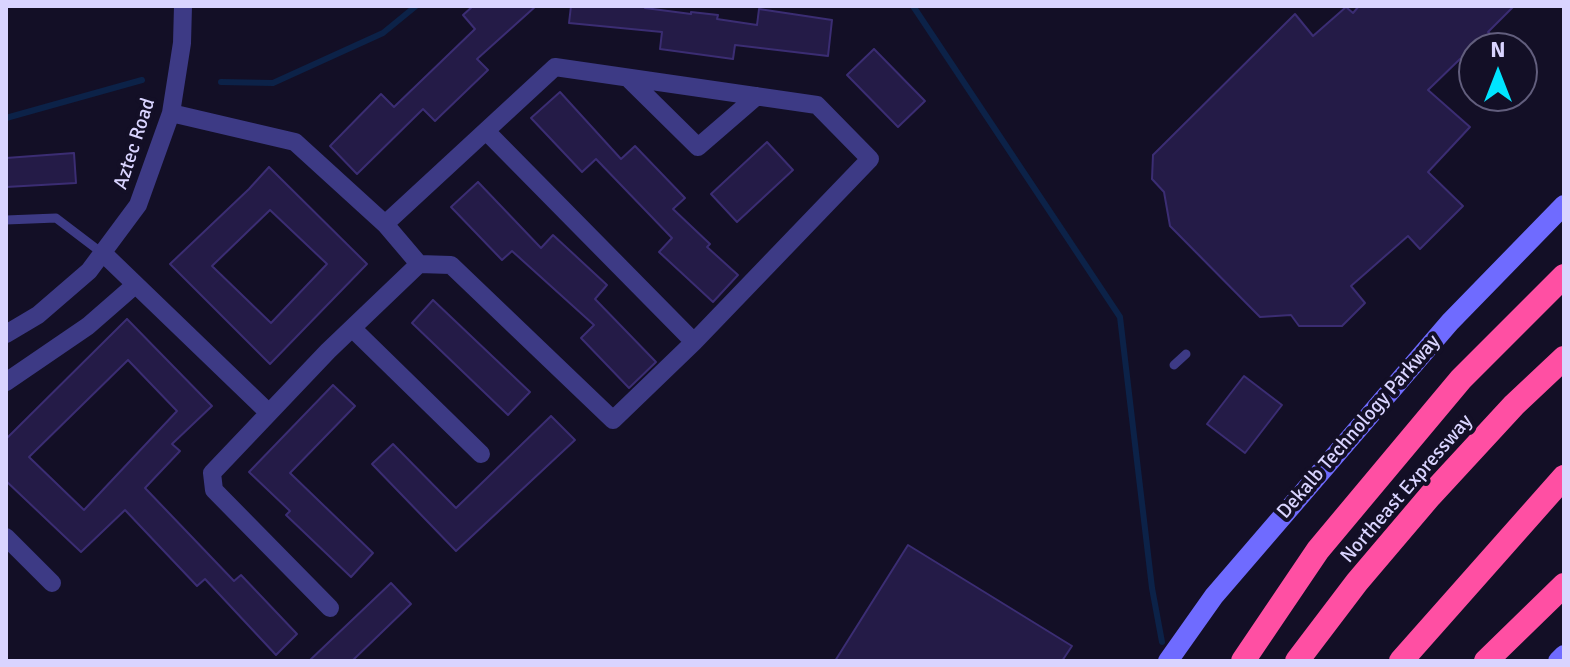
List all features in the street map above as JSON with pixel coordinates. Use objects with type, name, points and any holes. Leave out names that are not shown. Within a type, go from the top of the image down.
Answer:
[{"type":"highway","points":[[1243,661],[1318,550],[1461,379],[1564,276]]},
{"type":"highway","name":"Northeast Expressway","points":[[1297,661],[1357,582],[1430,496],[1514,405],[1564,358]]},
{"type":"highway","points":[[1401,661],[1564,477]]},
{"type":"highway","points":[[1486,661],[1564,585]]},
{"type":"street","name":"Aztec Road","points":[[6,334],[38,315],[89,271],[138,205],[171,113],[182,43],[183,6]]},
{"type":"street","points":[[330,608],[214,490],[212,473],[352,328],[419,264],[451,265],[613,420],[694,342],[870,159],[817,105],[555,67],[385,224]]},
{"type":"street","points":[[628,78],[698,147],[757,96]]},
{"type":"street","points":[[171,113],[295,142],[385,224],[419,264]]},
{"type":"street","points":[[487,132],[694,342]]},
{"type":"street","name":"Dekalb Technology Parkway","points":[[1168,661],[1214,596],[1450,322],[1564,205]]},
{"type":"street","points":[[104,254],[269,413]]},
{"type":"street","points":[[6,382],[88,326],[135,285]]},
{"type":"street","points":[[352,328],[481,454]]},
{"type":"street","points":[[6,537],[52,583]]},
{"type":"street","points":[[1558,661],[1564,655]]},
{"type":"lane","points":[[6,220],[56,218],[104,254]]},
{"type":"lane","points":[[1174,365],[1186,354]]},
{"type":"building","points":[[473,6],[536,6],[477,59],[488,70],[435,121],[423,109],[357,174],[330,146],[381,94],[394,107],[475,29],[463,15]]},
{"type":"building","points":[[571,6],[646,6],[718,15],[717,19],[757,25],[759,9],[832,20],[828,56],[735,45],[733,59],[660,49],[662,32],[569,23]]},
{"type":"building","points":[[1359,6],[1514,6],[1488,32],[1458,32],[1458,61],[1428,90],[1470,127],[1428,172],[1463,206],[1420,249],[1408,236],[1351,286],[1365,303],[1342,326],[1299,326],[1291,315],[1260,317],[1170,226],[1164,192],[1152,179],[1153,155],[1295,14],[1313,36],[1346,7],[1353,13]]},
{"type":"building","points":[[874,49],[925,101],[898,127],[847,75]]},
{"type":"building","points":[[560,92],[621,159],[635,146],[685,198],[673,209],[710,244],[707,247],[738,275],[713,302],[659,252],[672,238],[596,159],[582,172],[531,118]]},
{"type":"building","points":[[767,142],[793,170],[737,222],[711,194]]},
{"type":"building","points":[[74,153],[76,183],[6,187],[6,158]]},
{"type":"building","points":[[269,167],[367,264],[270,364],[170,264]],"holes":[[[270,210],[327,264],[271,323],[212,266]]]},
{"type":"building","points":[[478,182],[541,248],[553,235],[607,285],[595,299],[656,362],[629,388],[581,338],[594,325],[512,251],[502,260],[451,207]]},
{"type":"building","points":[[433,300],[530,392],[508,415],[412,323]]},
{"type":"building","points":[[127,319],[212,406],[172,444],[180,451],[145,488],[234,581],[241,575],[297,634],[276,655],[205,579],[197,586],[125,510],[81,552],[6,481],[6,439]],"holes":[[[128,360],[177,411],[84,510],[29,457]]]},
{"type":"building","points":[[1244,376],[1282,405],[1245,453],[1207,424]]},
{"type":"building","points":[[333,385],[355,406],[290,473],[373,553],[351,577],[286,515],[290,511],[249,472]]},
{"type":"building","points":[[551,416],[575,440],[456,551],[372,464],[393,444],[456,508]]},
{"type":"building","points":[[908,545],[1072,646],[1062,661],[835,661]]},
{"type":"building","points":[[391,583],[411,604],[352,661],[309,661]]},
{"type":"waterway","points":[[221,82],[273,83],[383,33],[416,6]]},
{"type":"waterway","points":[[913,6],[1120,317],[1152,588],[1162,642]]},
{"type":"waterway","points":[[6,118],[142,80]]}]
